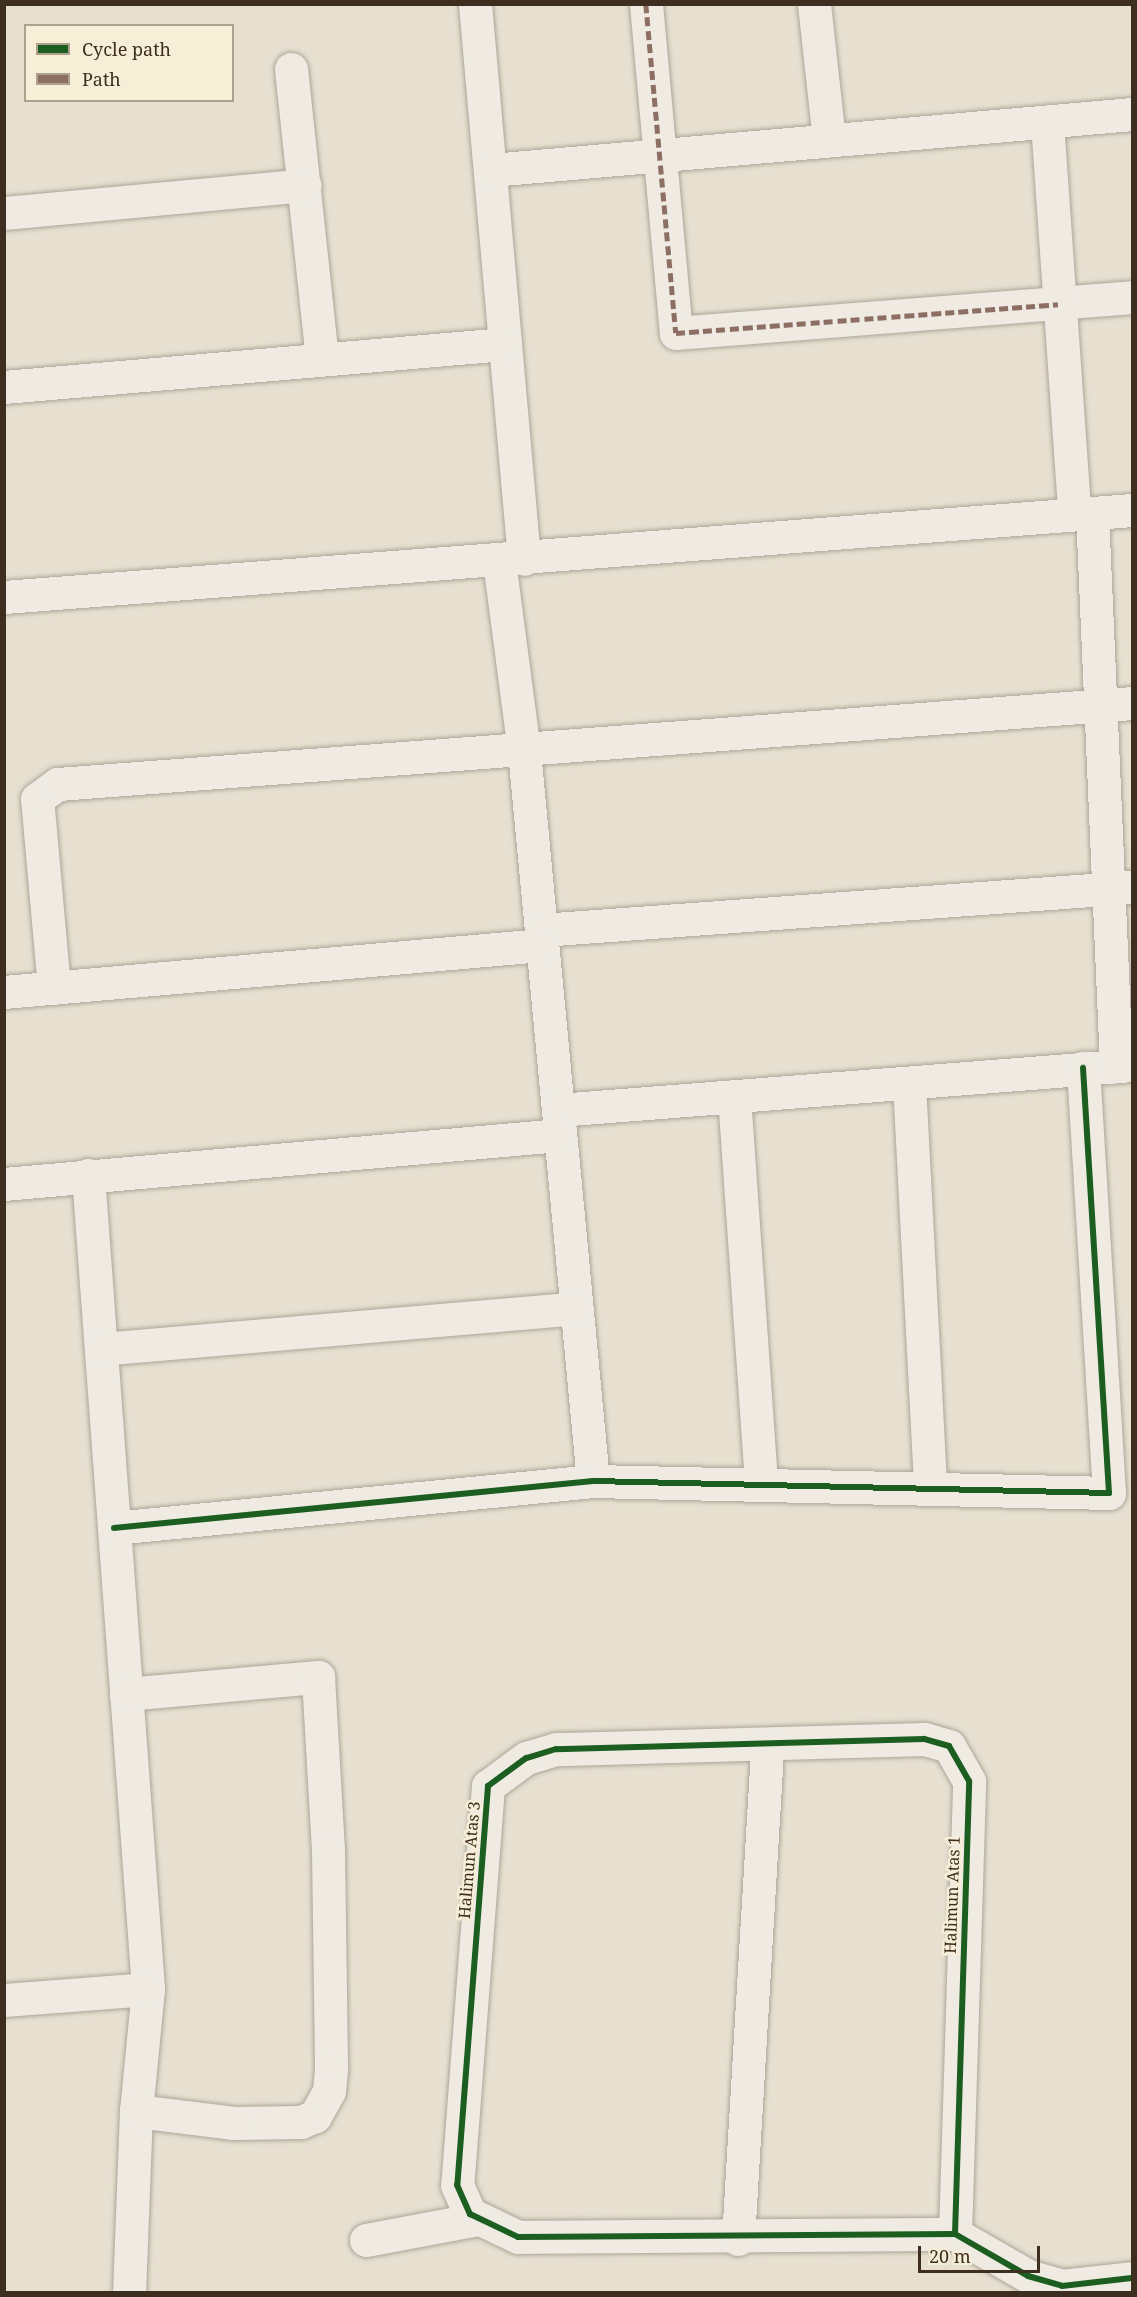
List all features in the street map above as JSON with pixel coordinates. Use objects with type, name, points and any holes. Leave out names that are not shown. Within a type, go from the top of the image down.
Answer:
[{"type":"street","points":[[475,4],[505,344],[512,560],[524,751],[593,1481]]},
{"type":"street","points":[[646,4],[676,333],[1132,297]]},
{"type":"street","points":[[814,4],[829,140]]},
{"type":"street","points":[[291,69],[322,359]]},
{"type":"street","points":[[491,170],[1132,114]]},
{"type":"street","points":[[4,1184],[559,1122],[734,1096],[1124,1065],[1118,705],[1083,513],[1058,304],[1047,122]]},
{"type":"street","points":[[4,213],[305,185]]},
{"type":"street","points":[[4,387],[505,344]]},
{"type":"street","points":[[4,597],[512,560],[1132,510]]},
{"type":"street","points":[[54,988],[37,799],[43,791],[58,784],[1118,705]]},
{"type":"street","points":[[4,992],[541,937],[1122,888]]},
{"type":"street","points":[[114,1528],[593,1481],[1121,1493],[1083,1068]]},
{"type":"street","points":[[909,1083],[930,1487]]},
{"type":"street","points":[[734,1096],[761,1484]]},
{"type":"street","points":[[88,1175],[148,1989],[136,2111],[129,2292]]},
{"type":"street","points":[[101,1349],[576,1308]]},
{"type":"street","points":[[126,1694],[318,1677],[329,1895],[331,2069],[329,2091],[315,2116],[301,2122],[234,2123],[136,2111]]},
{"type":"street","name":"Halimun Atas 1","points":[[767,1746],[924,1738],[949,1746],[969,1781],[955,2234]]},
{"type":"street","points":[[738,2239],[767,1746]]},
{"type":"street","name":"Halimun Atas 3","points":[[478,2219],[457,2185],[488,1786],[526,1758],[556,1749],[767,1746]]},
{"type":"street","points":[[4,2000],[148,1989]]},
{"type":"street","points":[[366,2240],[478,2219],[518,2237],[738,2239],[955,2234],[1028,2276],[1062,2289],[1132,2278]]},
{"type":"marked path","points":[[646,4],[676,333],[1058,304]]},
{"type":"cycle path","points":[[114,1528],[593,1481],[1109,1493],[1083,1068]]},
{"type":"cycle path","points":[[955,2234],[969,1781],[949,1746],[924,1739],[556,1749],[526,1758],[488,1786],[457,2185],[470,2214],[518,2237],[955,2234],[1028,2276],[1062,2286],[1132,2278]]}]
